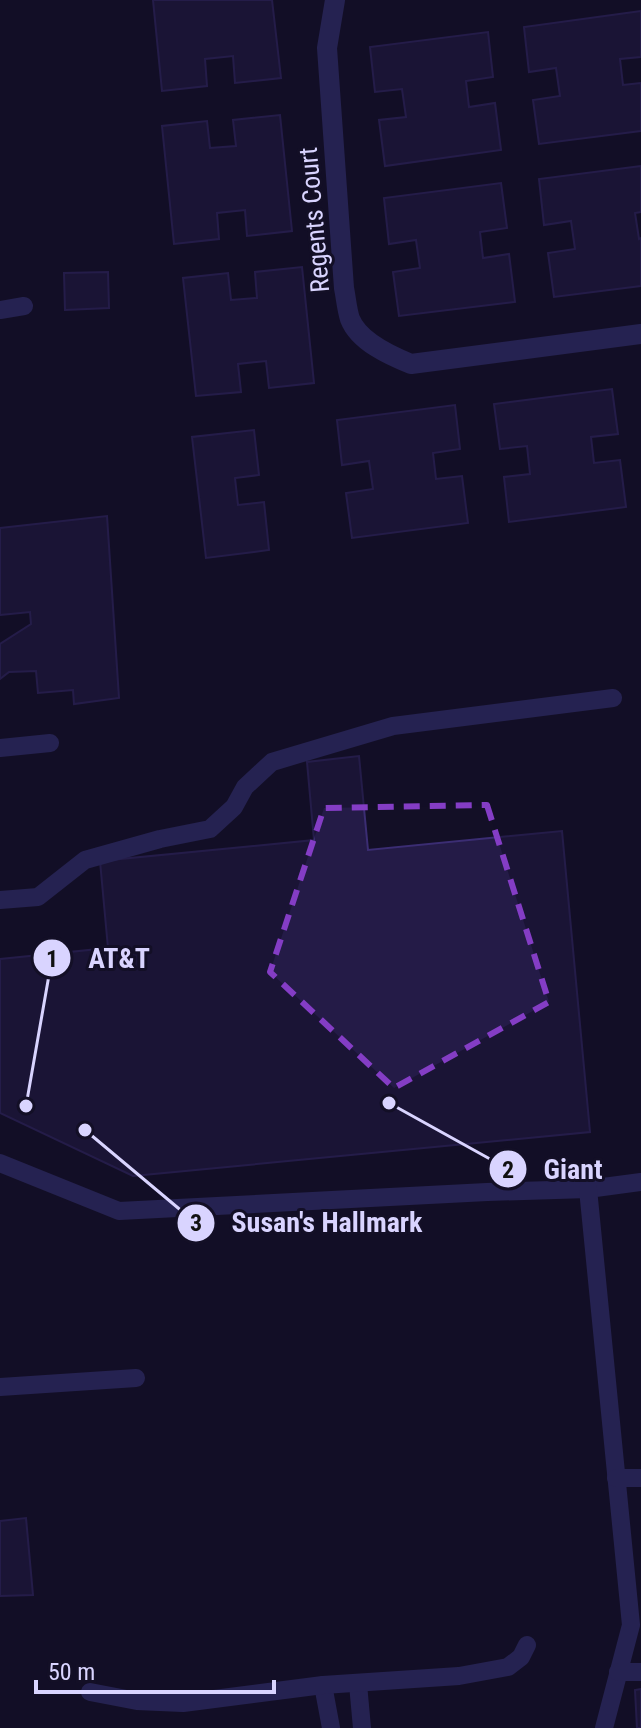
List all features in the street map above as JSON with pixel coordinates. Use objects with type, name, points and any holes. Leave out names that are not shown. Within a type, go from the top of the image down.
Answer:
[{"type":"street","name":"Regents Court","points":[[335,0],[327,48],[344,288],[351,322],[389,355],[411,364],[641,334]]},
{"type":"lane","points":[[0,310],[24,306]]},
{"type":"lane","points":[[0,900],[38,897],[85,860],[210,829],[234,807],[245,787],[272,762],[393,726],[613,698]]},
{"type":"lane","points":[[0,748],[50,743]]},
{"type":"lane","points":[[0,1163],[119,1211],[588,1189],[641,1182]]},
{"type":"lane","points":[[588,1189],[631,1625],[604,1728]]},
{"type":"lane","points":[[0,1387],[136,1378]]},
{"type":"lane","points":[[616,1478],[641,1478]]},
{"type":"lane","points":[[90,1692],[137,1701],[183,1703],[323,1685],[459,1676],[508,1667],[521,1657],[527,1645]]},
{"type":"lane","points":[[618,1672],[641,1672]]},
{"type":"lane","points":[[358,1684],[362,1728]]},
{"type":"lane","points":[[323,1685],[331,1728]]},
{"type":"highlighted area","points":[[487,805],[549,1002],[394,1088],[270,972],[324,808]]},
{"type":"building","points":[[153,0],[272,0],[281,78],[235,83],[233,56],[205,59],[207,86],[162,91]]},
{"type":"building","points":[[641,11],[641,57],[620,59],[623,85],[641,83],[641,131],[539,144],[533,100],[560,96],[556,68],[529,72],[524,27]]},
{"type":"building","points":[[488,32],[493,77],[466,81],[469,107],[495,103],[501,150],[385,166],[379,120],[406,117],[402,89],[375,92],[370,47]]},
{"type":"building","points":[[280,115],[292,231],[247,236],[245,210],[217,213],[219,239],[174,244],[162,126],[207,121],[210,148],[236,146],[233,120]]},
{"type":"building","points":[[641,166],[641,212],[635,213],[641,238],[641,286],[554,297],[548,253],[575,249],[571,221],[544,225],[539,179]]},
{"type":"building","points":[[501,183],[507,228],[480,232],[483,258],[509,254],[515,302],[399,316],[393,272],[420,268],[416,240],[389,244],[384,198]]},
{"type":"building","points":[[302,267],[314,383],[269,388],[266,361],[238,364],[241,392],[196,396],[183,278],[228,273],[231,300],[257,298],[255,272]]},
{"type":"building","points":[[108,272],[109,308],[65,310],[64,273]]},
{"type":"building","points":[[612,389],[618,434],[591,437],[594,463],[620,460],[626,507],[509,522],[504,477],[530,474],[527,446],[500,449],[494,404]]},
{"type":"building","points":[[455,405],[460,449],[433,453],[436,479],[462,476],[468,523],[352,538],[346,493],[373,489],[369,461],[342,465],[337,420]]},
{"type":"building","points":[[254,430],[259,475],[235,478],[238,505],[264,502],[269,550],[206,558],[192,437]]},
{"type":"building","points":[[107,516],[119,698],[74,704],[73,690],[38,693],[36,671],[9,672],[0,679],[0,644],[31,624],[30,612],[0,615],[0,528]]},
{"type":"building","points":[[359,756],[368,850],[562,831],[590,1132],[133,1176],[0,1113],[0,959],[108,948],[100,861],[314,840],[307,762]]},
{"type":"building","points":[[26,1518],[33,1595],[0,1596],[0,1521]]},
{"type":"building","points":[[641,1689],[641,1728],[637,1728],[635,1690]]},
{"type":"place","name":"Giant","points":[[389,1103]]},
{"type":"place","name":"AT&T","points":[[26,1106]]},
{"type":"place","name":"Susan's Hallmark","points":[[85,1130]]}]
